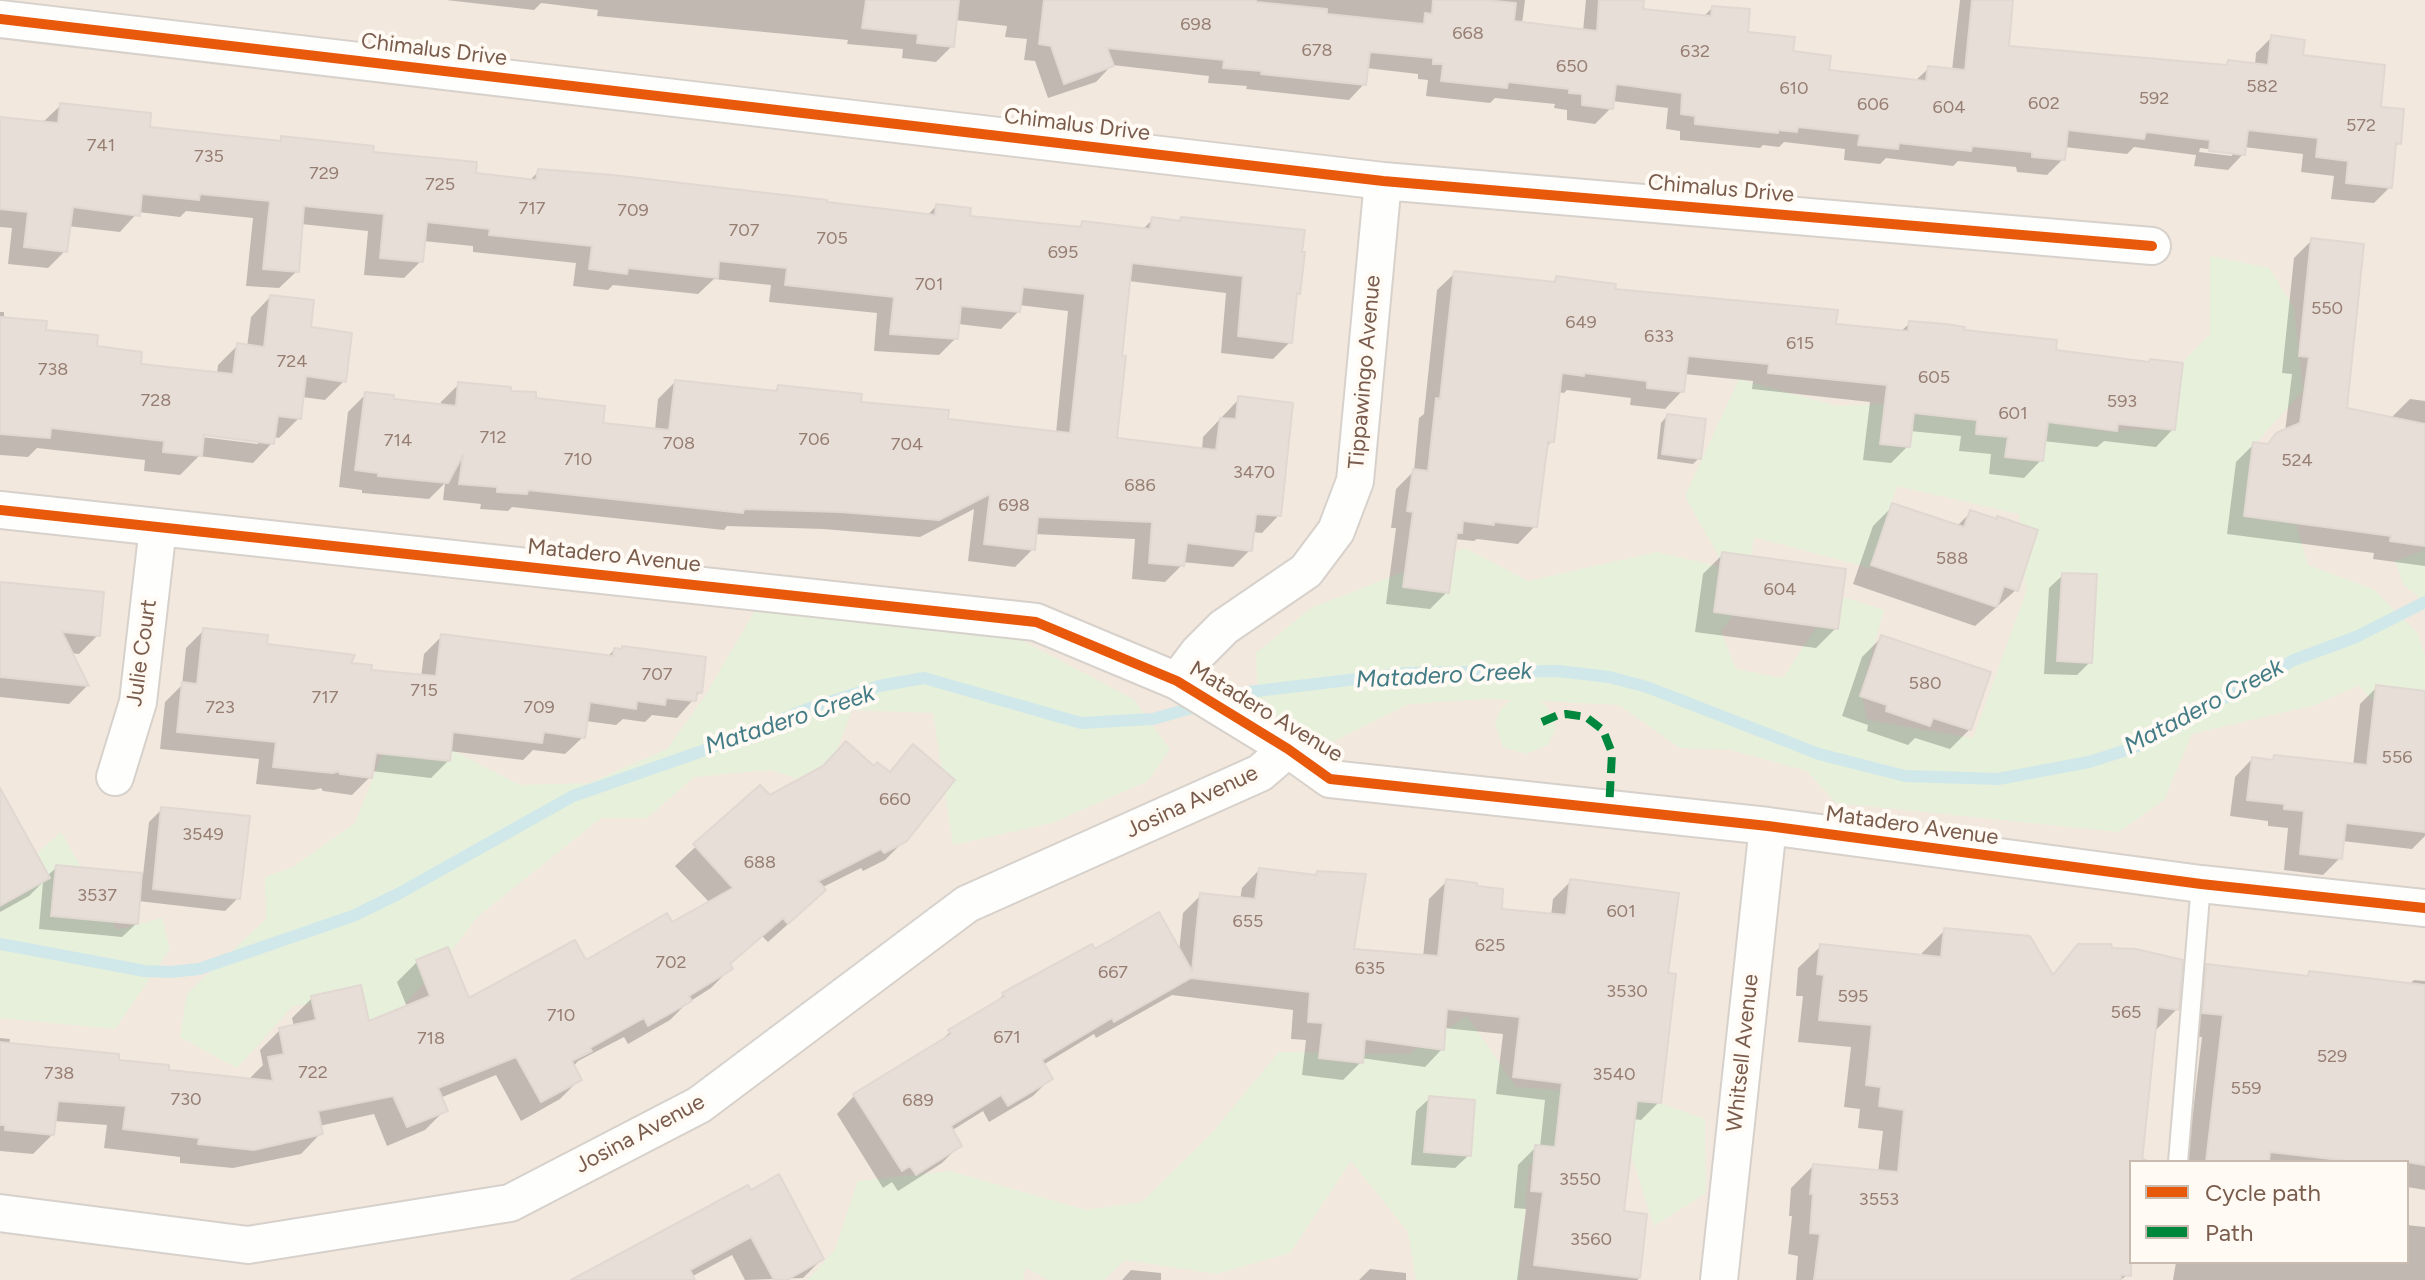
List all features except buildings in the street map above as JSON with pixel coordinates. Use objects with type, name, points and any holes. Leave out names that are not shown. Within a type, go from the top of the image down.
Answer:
[{"type":"street","name":"Chimalus Drive","points":[[0,19],[1383,181],[2152,246]]},
{"type":"street","name":"Tippawingo Avenue","points":[[1183,685],[1198,653],[1224,627],[1306,571],[1336,531],[1355,481],[1383,181]]},
{"type":"street","name":"Matadero Avenue","points":[[0,510],[1036,622],[1183,685],[1288,749],[1330,779],[1768,826],[2201,884],[2425,908]]},
{"type":"street","name":"Julie Court","points":[[115,777],[138,702],[158,527]]},
{"type":"street","name":"Josina Avenue","points":[[0,1213],[248,1245],[510,1203],[699,1105],[967,904],[1260,773],[1288,749]]},
{"type":"street","name":"Whitsell Avenue","points":[[1719,1280],[1768,826]]},
{"type":"lane","points":[[2178,1160],[2201,884]]},
{"type":"shaded area","points":[[0,0],[2425,0],[2425,1280],[0,1280]]},
{"type":"green space","points":[[2210,256],[2269,268],[2294,308],[2303,391],[2255,444],[2287,492],[2308,565],[2373,589],[2417,632],[2425,656],[2425,704],[2389,720],[2359,685],[2315,705],[2192,734],[2164,800],[2119,832],[1836,803],[1807,771],[1731,750],[1680,748],[1619,705],[1540,701],[1547,707],[1556,728],[1548,745],[1526,754],[1503,747],[1495,724],[1501,709],[1511,700],[1409,704],[1326,745],[1259,727],[1256,653],[1311,608],[1465,548],[1528,581],[1657,552],[1725,568],[1685,496],[1739,379],[1837,406],[1963,400],[2032,419],[2104,431],[2156,429],[2175,370],[2210,334]],"holes":[[[1897,486],[2019,514],[2026,592],[1973,738],[1867,720],[1861,691],[1884,610],[1837,595],[1783,678],[1736,669],[1721,631],[1744,601],[1754,537],[1870,568]]]},
{"type":"green space","points":[[2425,550],[2425,602],[2404,585],[2395,561]]},
{"type":"green space","points":[[757,607],[1008,633],[1133,699],[1170,749],[1148,781],[1052,823],[953,845],[933,713],[852,710],[823,787],[771,770],[694,777],[647,818],[601,818],[477,917],[443,962],[373,1040],[350,999],[293,1006],[237,1068],[180,1037],[187,994],[266,919],[265,877],[293,867],[355,823],[384,750],[452,750],[520,785],[589,783],[667,749],[705,696]]},
{"type":"green space","points":[[61,832],[117,930],[162,918],[170,949],[115,1029],[0,1018],[0,886]]},
{"type":"green space","points":[[1467,1016],[1516,1087],[1642,1097],[1705,1119],[1706,1193],[1654,1226],[1630,1151],[1529,1165],[1519,1280],[1416,1280],[1408,1232],[1351,1161],[1290,1253],[1216,1274],[1125,1260],[1104,1280],[1048,1280],[1026,1267],[1023,1280],[807,1280],[835,1250],[858,1181],[950,1171],[1086,1210],[1142,1202],[1211,1134],[1279,1052],[1408,1054]]},
{"type":"waterway","name":"Matadero Creek","points":[[1220,700],[1248,692],[1407,673],[1558,671],[1609,677],[1647,687],[1819,754],[1905,776],[1998,779],[2089,762],[2133,748],[2175,728],[2294,660],[2356,637],[2425,602]]},
{"type":"waterway","name":"Matadero Creek","points":[[0,944],[145,971],[199,969],[353,916],[573,796],[711,748],[805,710],[879,686],[924,678],[1081,723],[1153,719],[1202,705]]},
{"type":"marked path","points":[[1542,722],[1566,714],[1586,717],[1603,730],[1612,753],[1609,810]]},
{"type":"cycle path","points":[[0,19],[1383,181],[2152,246]]},
{"type":"cycle path","points":[[0,510],[1036,622],[1177,681],[1288,749],[1330,779],[1768,826],[2201,884],[2425,908]]}]
